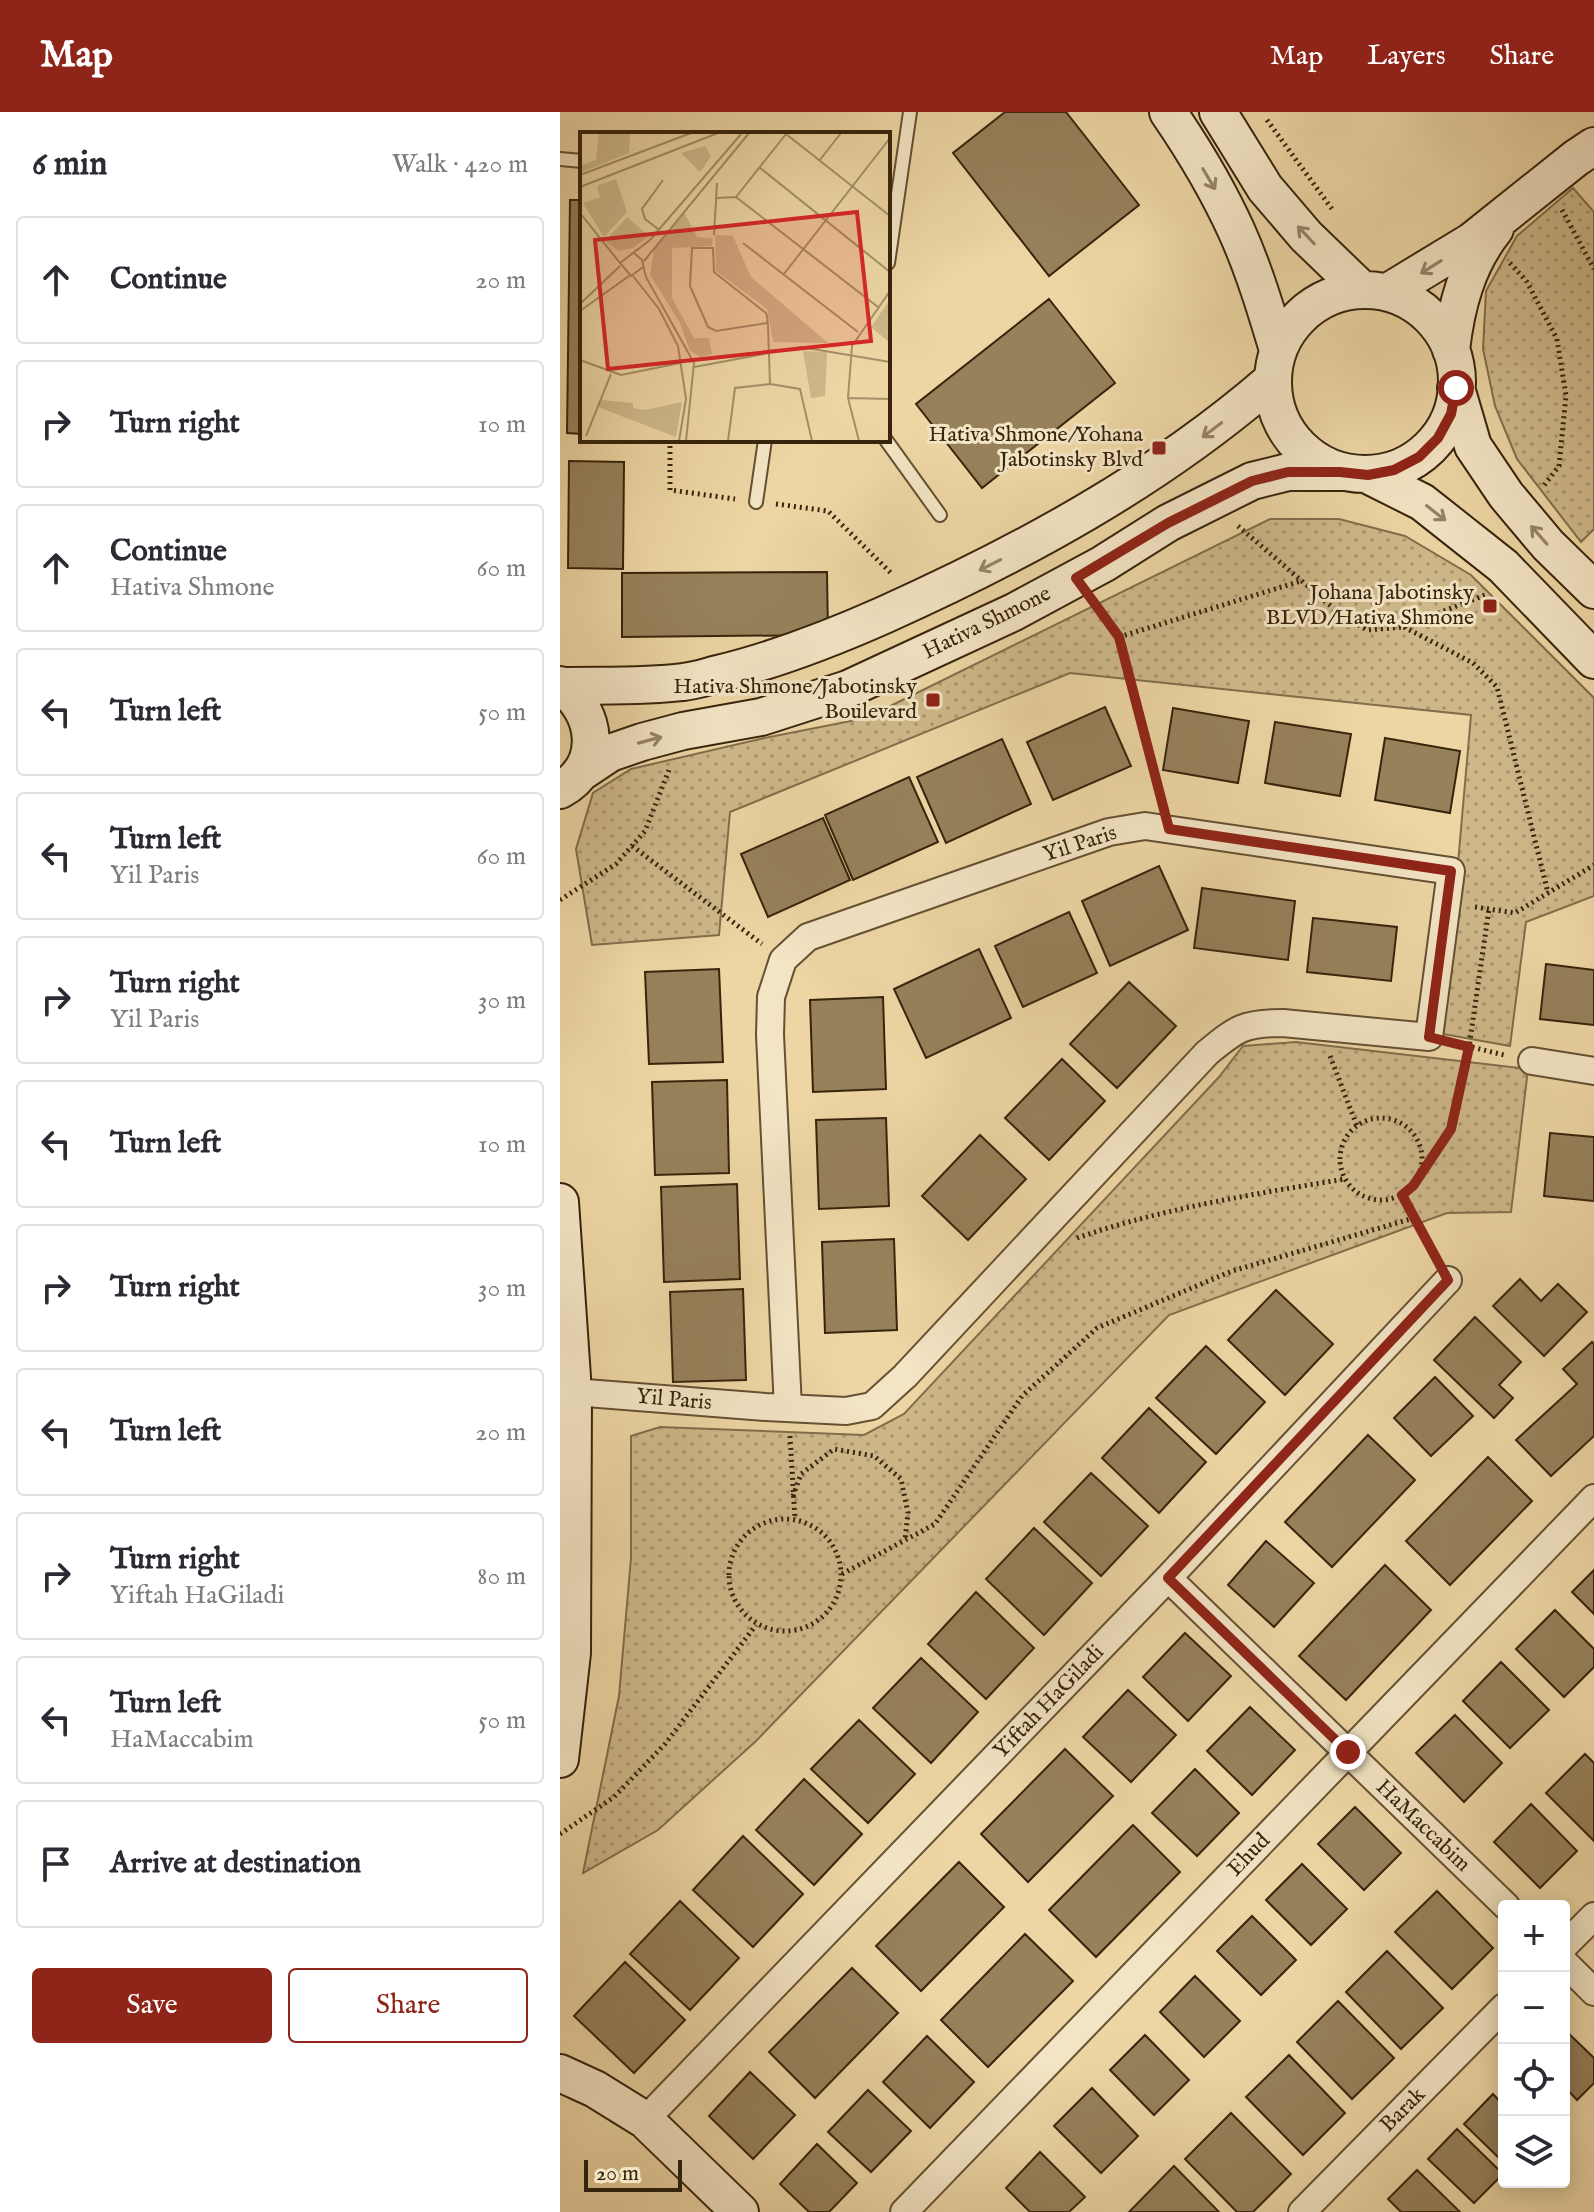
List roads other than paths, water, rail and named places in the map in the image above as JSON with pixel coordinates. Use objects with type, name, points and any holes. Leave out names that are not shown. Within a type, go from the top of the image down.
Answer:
[{"type":"street","points":[[1168,112],[1215,188],[1258,285],[1275,365],[1277,411],[1290,438],[1312,458],[1422,502],[1503,566],[1594,660]]},
{"type":"street","points":[[1218,112],[1265,188],[1306,236],[1375,291],[1415,304],[1436,324],[1451,350],[1456,368],[1456,388],[1451,414],[1438,438],[1419,457],[1394,470],[1354,473]]},
{"type":"street","points":[[560,686],[683,682],[748,667],[829,640],[991,566],[1077,519],[1241,408],[1275,365],[1291,327],[1310,307],[1335,295],[1375,291],[1472,241],[1594,146]]},
{"type":"street","points":[[1451,350],[1455,318],[1465,281],[1487,239],[1516,205]]},
{"type":"street","points":[[1456,388],[1473,446],[1506,495],[1548,545],[1594,590]]},
{"type":"street","name":"Hativa Shmone","points":[[567,788],[610,753],[683,731],[761,717],[848,689],[1014,612],[1168,523],[1252,481],[1288,472],[1354,473]]},
{"type":"street","points":[[560,686],[574,696],[584,710],[591,741],[588,758],[567,788]]},
{"type":"street","name":"Yil Paris","points":[[567,1391],[788,1408],[846,1411],[872,1406],[905,1376],[1207,1053],[1234,1030],[1260,1023],[1283,1023],[1429,1037],[1451,871],[1145,826],[1109,832],[808,937],[783,960],[771,997],[770,1035],[788,1408]]},
{"type":"street","points":[[1532,1061],[1594,1071]]},
{"type":"street","points":[[560,1202],[572,1653],[560,1759]]},
{"type":"street","name":"Yiftah HaGiladi","points":[[645,2120],[1168,1578],[1448,1280]]},
{"type":"street","name":"Ehud","points":[[904,2212],[1594,1498]]},
{"type":"street","name":"HaMaccabim","points":[[1168,1578],[1500,1900]]},
{"type":"street","points":[[1570,1940],[1594,1916]]},
{"type":"street","points":[[1570,1968],[1594,1992]]},
{"type":"street","name":"Barak","points":[[1302,2212],[1498,2013]]},
{"type":"street","points":[[560,2073],[595,2089],[645,2120],[740,2212]]},
{"type":"lane","points":[[890,249],[910,112]]},
{"type":"lane","points":[[560,159],[580,161]]},
{"type":"lane","points":[[756,502],[765,442]]},
{"type":"lane","points":[[887,442],[940,515]]},
{"type":"place","name":"Hativa Shmone/Yohana Jabotinsky Blvd","points":[[1159,448]]},
{"type":"place","name":"Johana Jabotinsky BLVD/Hativa Shmone","points":[[1490,606]]},
{"type":"place","name":"Hativa Shmone/Jabotinsky Boulevard","points":[[933,700]]}]
